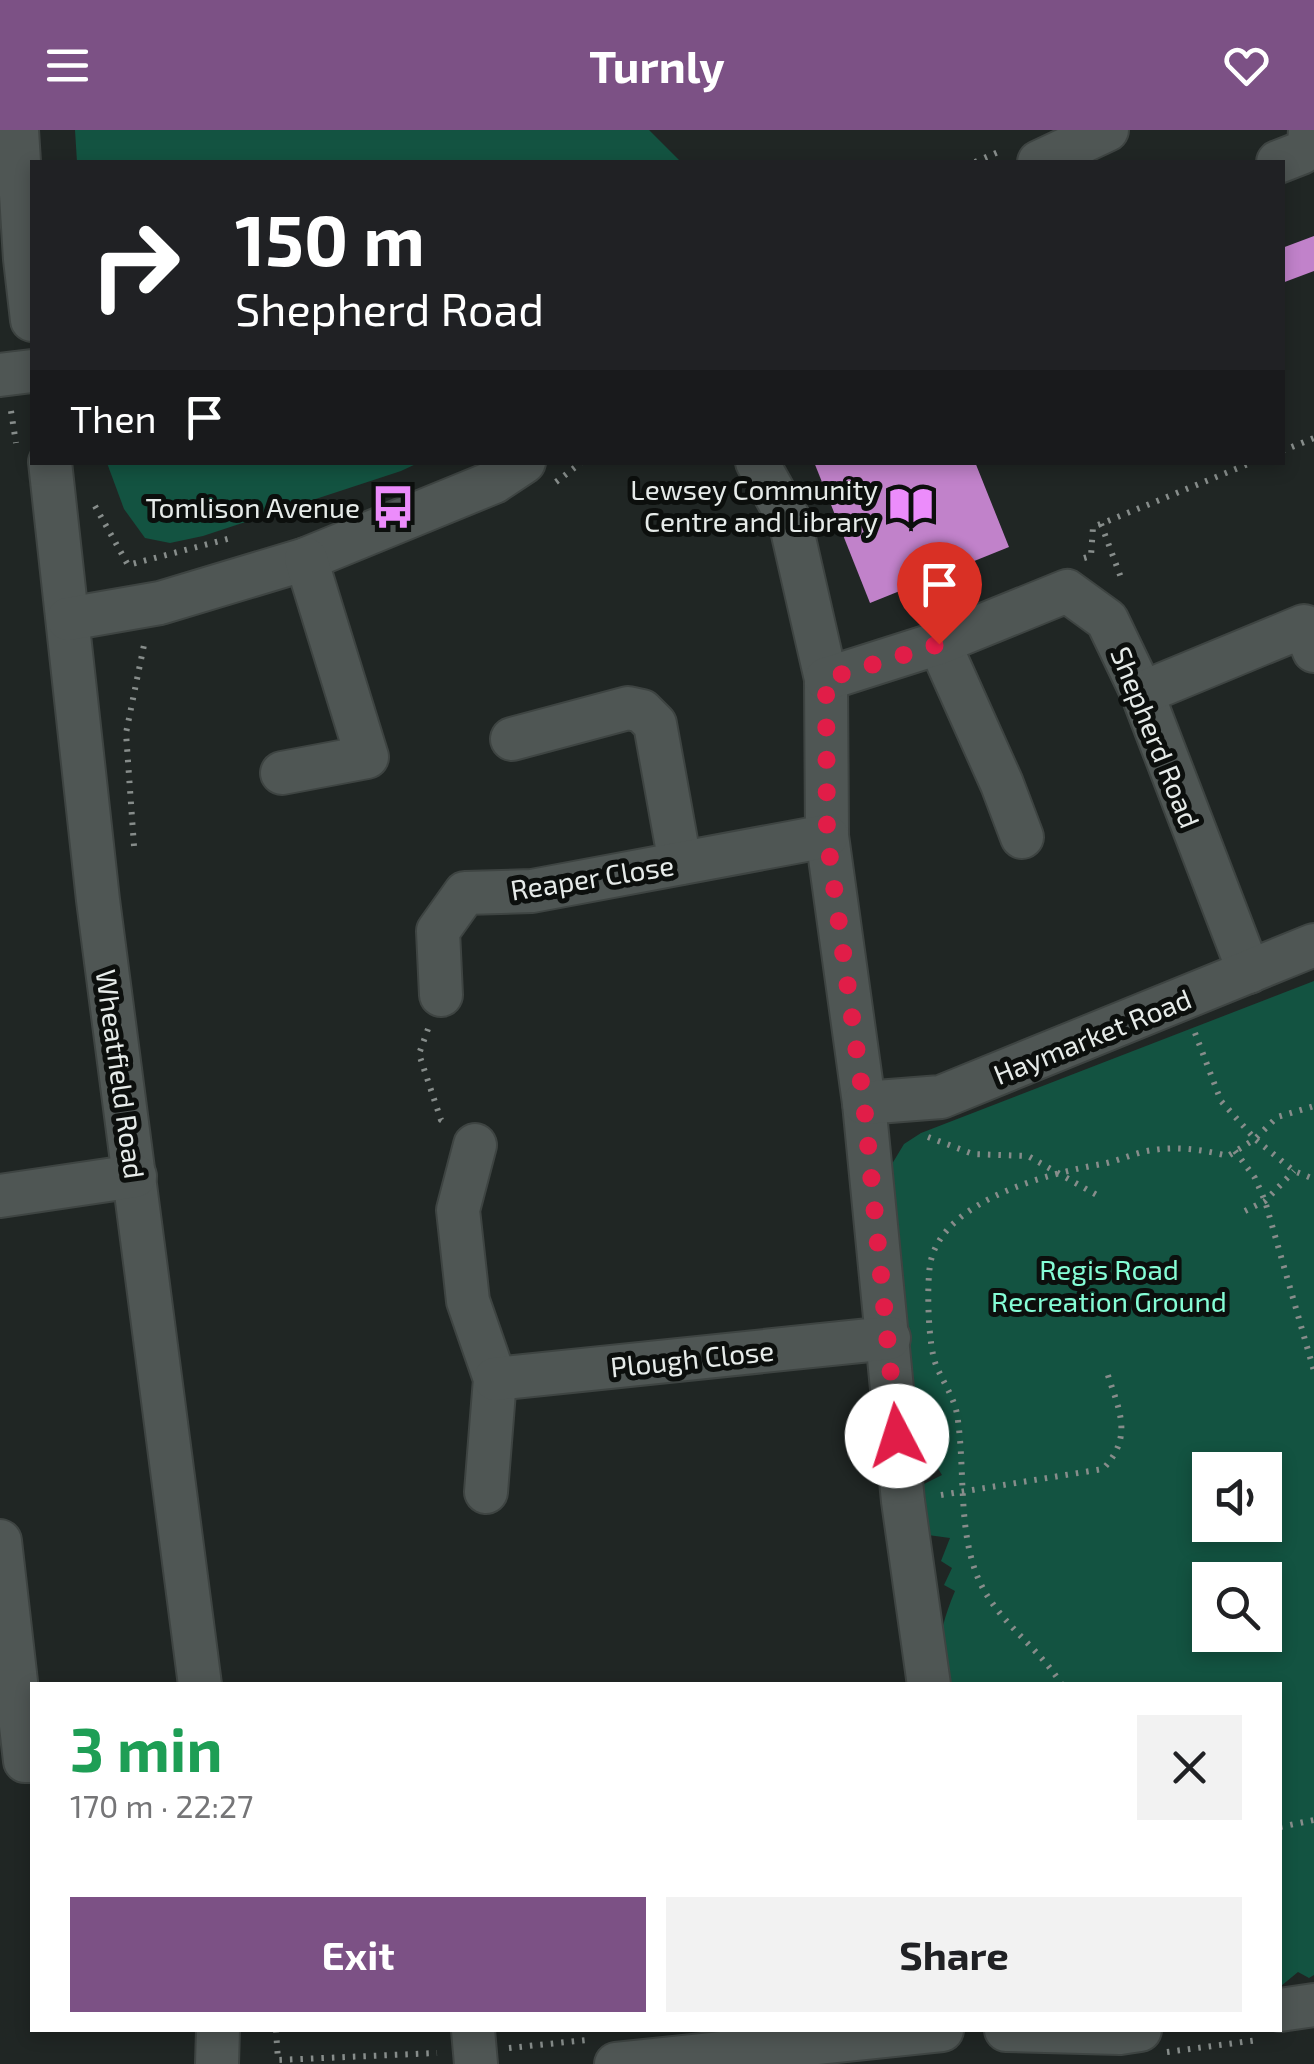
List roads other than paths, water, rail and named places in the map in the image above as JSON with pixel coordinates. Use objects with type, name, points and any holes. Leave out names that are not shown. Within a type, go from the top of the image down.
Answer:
[{"type":"street","points":[[17,130],[12,260],[30,314]]},
{"type":"street","points":[[1043,160],[1107,130]]},
{"type":"street","points":[[1283,160],[1301,153],[1309,144],[1310,130]]},
{"type":"street","points":[[0,374],[30,371]]},
{"type":"street","name":"Wheatfield Road","points":[[50,465],[98,900],[200,1682]]},
{"type":"street","points":[[68,620],[160,603],[306,560],[494,482],[520,465]]},
{"type":"street","points":[[759,465],[790,520],[826,679],[827,836],[864,1104],[903,1501],[929,1682]]},
{"type":"street","points":[[282,773],[367,758],[306,560]]},
{"type":"street","name":"Shepherd Road","points":[[826,679],[939,644],[1067,591],[1107,620],[1142,692],[1249,972]]},
{"type":"street","points":[[1142,692],[1304,626],[1314,651]]},
{"type":"street","points":[[939,644],[1022,836]]},
{"type":"street","points":[[512,739],[628,708],[642,710],[655,724],[680,863]]},
{"type":"street","name":"Reaper Close","points":[[441,995],[438,932],[465,894],[532,890],[827,836]]},
{"type":"street","name":"Haymarket Road","points":[[864,1104],[941,1097],[1314,945]]},
{"type":"street","points":[[476,1145],[458,1210],[468,1301],[495,1379],[486,1492]]},
{"type":"street","points":[[0,1196],[135,1176]]},
{"type":"street","name":"Plough Close","points":[[495,1379],[889,1338]]},
{"type":"street","points":[[0,1541],[25,1761],[30,1760]]},
{"type":"street","points":[[1282,2019],[1314,2004]]},
{"type":"street","points":[[217,2064],[218,2032]]},
{"type":"street","points":[[473,2032],[476,2064]]},
{"type":"street","points":[[616,2064],[674,2062],[925,2032]]},
{"type":"street","points":[[1025,2032],[1136,2044]]},
{"type":"place","name":"Lewsey Community Centre and Library","points":[[911,505]]},
{"type":"place","name":"Tomlison Avenue","points":[[393,507]]},
{"type":"park label","name":"Regis Road Recreation Ground","points":[[1109,1285]]}]
